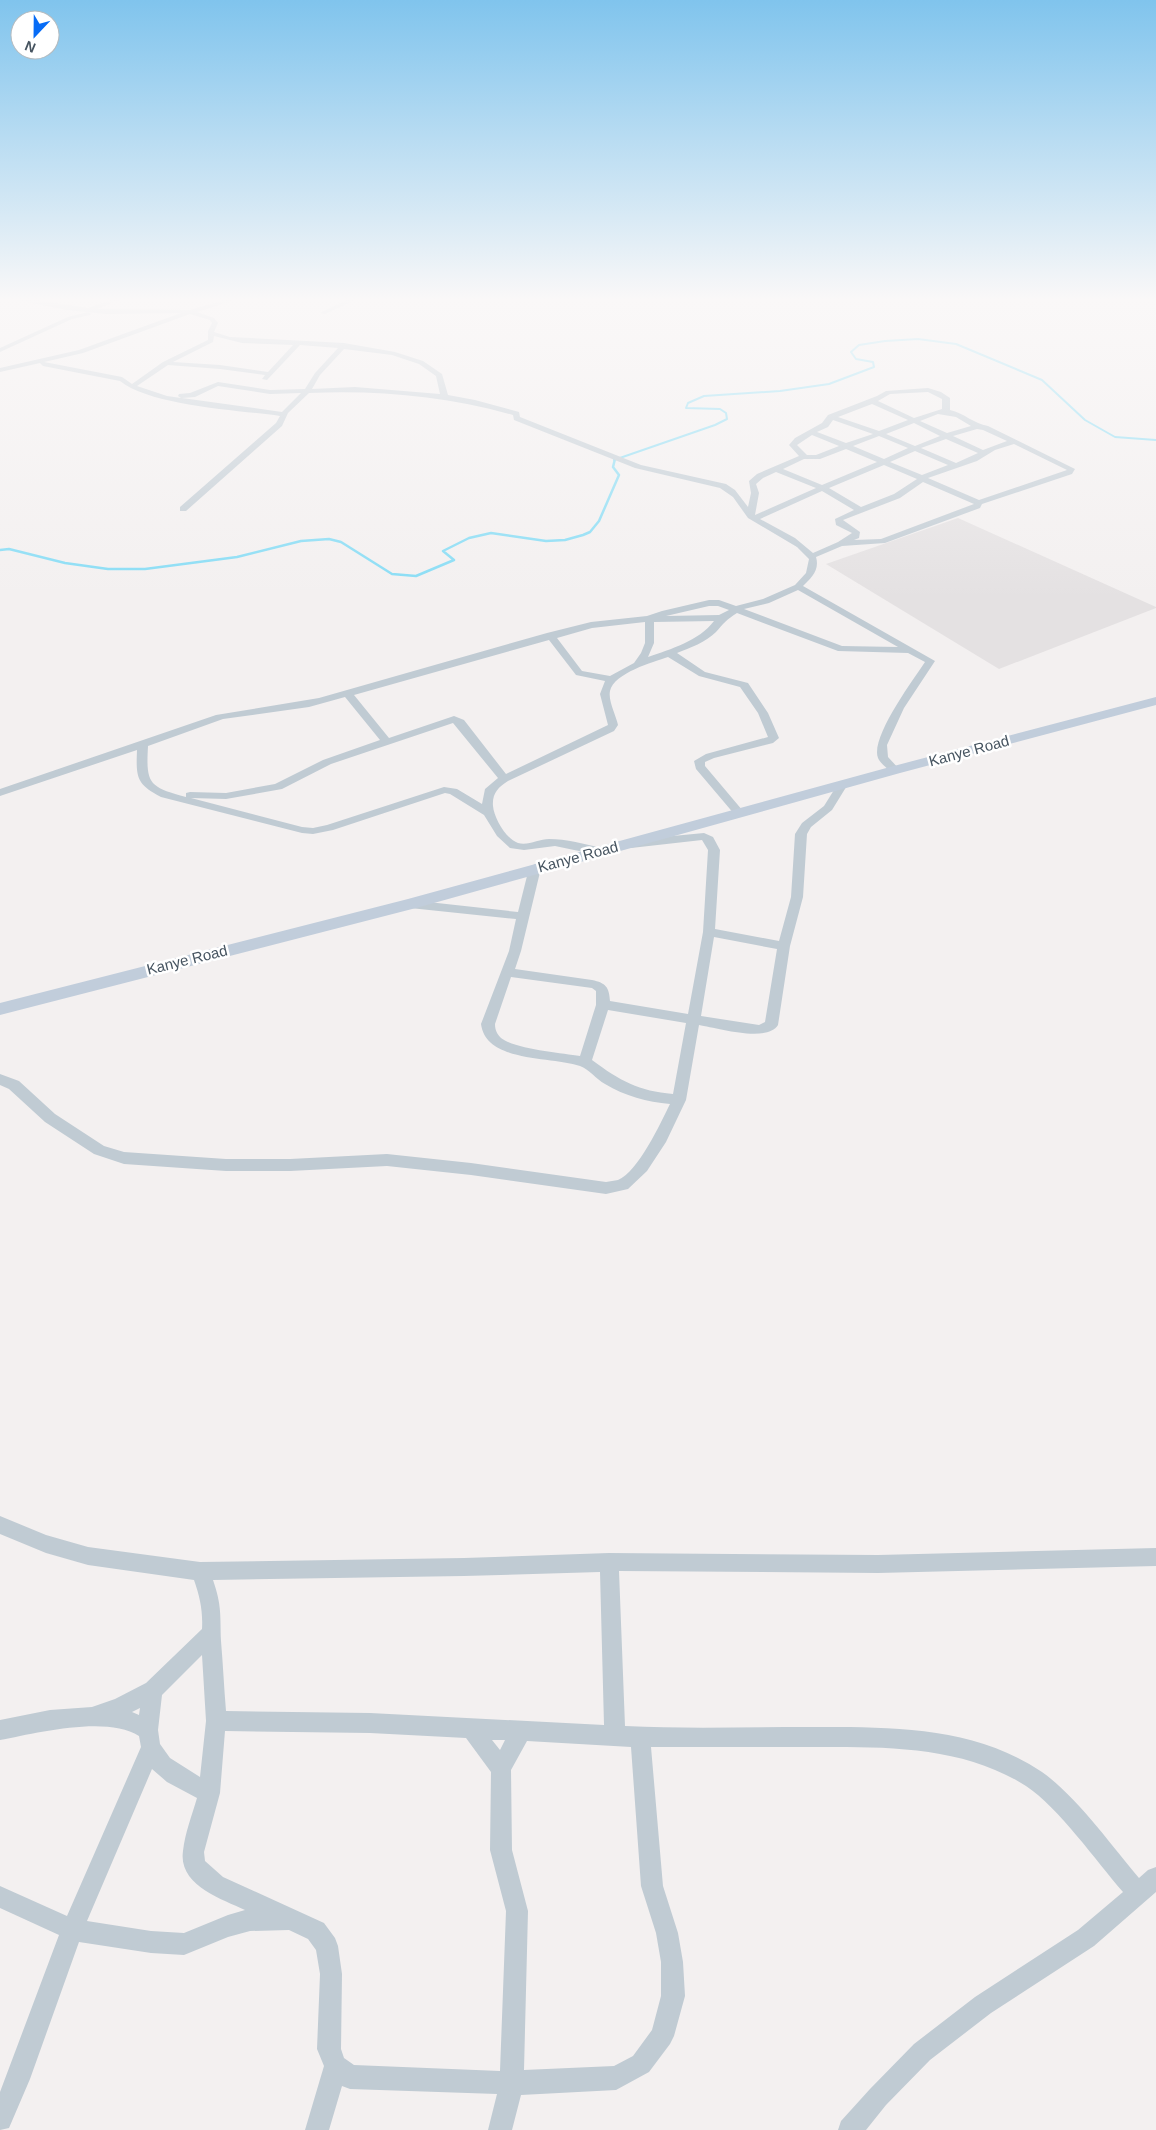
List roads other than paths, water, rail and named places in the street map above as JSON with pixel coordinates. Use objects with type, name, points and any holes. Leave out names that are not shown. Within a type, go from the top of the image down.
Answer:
[{"type":"main road","name":"Kanye Road","points":[[0,1009],[410,904],[843,784],[1156,701]]},
{"type":"street","points":[[248,399],[283,414]]},
{"type":"street","points":[[183,509],[279,424],[283,414],[298,399]]},
{"type":"street","points":[[0,793],[143,744],[168,733],[247,710],[302,705],[348,694],[590,625],[649,620],[721,618],[736,610],[769,608],[806,580],[813,566],[812,556],[786,535],[752,516],[738,497],[718,484],[663,474],[601,454],[517,418],[516,414],[460,399]]},
{"type":"street","points":[[803,457],[803,453],[793,444],[825,425],[832,417],[875,399]]},
{"type":"street","points":[[945,399],[946,411]]},
{"type":"street","points":[[872,401],[984,453]]},
{"type":"street","points":[[752,516],[752,483],[760,476],[803,457],[817,457],[937,412],[946,411],[970,420],[977,427]]},
{"type":"street","points":[[832,417],[878,433],[954,465]]},
{"type":"street","points":[[752,516],[824,489],[914,448],[964,429],[977,427],[985,428],[1068,466],[1071,470],[978,503],[978,506],[882,541],[841,544]]},
{"type":"street","points":[[812,433],[847,445],[920,479],[978,503]]},
{"type":"street","points":[[812,556],[855,537],[857,532],[839,523],[838,520],[897,496],[920,479],[974,459],[992,448],[1014,442]]},
{"type":"street","points":[[776,470],[824,489],[860,510]]},
{"type":"street","points":[[738,497],[752,495]]},
{"type":"street","points":[[798,586],[930,662],[899,708],[882,744],[886,762],[895,770]]},
{"type":"street","points":[[649,620],[659,615],[709,603],[719,604],[842,649],[908,650]]},
{"type":"street","points":[[769,608],[780,626]]},
{"type":"street","points":[[550,635],[579,674],[610,679],[639,663],[671,654],[705,636],[717,627],[721,618]]},
{"type":"street","points":[[639,663],[645,657],[650,640],[649,620]]},
{"type":"street","points":[[671,654],[702,674],[744,685],[764,713],[774,738],[769,741],[710,756],[699,761],[700,767],[739,813]]},
{"type":"street","points":[[598,851],[550,843],[515,846],[508,841],[492,822],[488,812],[488,793],[494,784],[610,729],[613,725],[605,691],[610,679]]},
{"type":"street","points":[[348,694],[387,742]]},
{"type":"street","points":[[165,795],[226,796],[278,787],[327,762],[449,720],[457,720],[504,779]]},
{"type":"street","points":[[143,744],[142,777],[148,786],[165,795],[290,827],[314,831],[329,828],[444,790],[460,794],[488,812]]},
{"type":"street","points":[[603,1005],[760,1030],[771,1025],[784,946],[797,897],[801,834],[806,825],[828,808],[843,784]]},
{"type":"street","points":[[0,1079],[14,1085],[50,1118],[92,1146],[124,1158],[226,1165],[388,1160],[471,1169],[606,1188],[623,1186],[642,1167],[661,1138],[679,1100],[709,932],[714,850],[709,839],[697,836],[650,843],[625,844]]},
{"type":"street","points":[[535,868],[515,950],[488,1024],[488,1032],[496,1041],[509,1048],[585,1062],[609,1080],[629,1090],[650,1097],[679,1100]]},
{"type":"street","points":[[410,904],[523,916]]},
{"type":"street","points":[[709,932],[784,946]]},
{"type":"street","points":[[507,972],[599,986],[603,990],[603,1005],[585,1062]]},
{"type":"street","points":[[0,1525],[46,1544],[88,1556],[200,1571],[464,1567],[609,1562],[878,1564],[1156,1557]]},
{"type":"street","points":[[609,1562],[615,1735]]},
{"type":"street","points":[[200,1571],[210,1599],[212,1614],[211,1633],[216,1721],[209,1793],[193,1852],[195,1866],[215,1885],[316,1931],[327,1946],[330,1974],[330,2049],[336,2066],[350,2077],[512,2083],[616,2078],[641,2064],[662,2036],[673,1996],[672,1962],[667,1933],[652,1886],[640,1737]]},
{"type":"street","points":[[92,1717],[119,1708],[153,1690],[211,1633]]},
{"type":"street","points":[[0,2119],[18,2079],[72,1930],[148,1740],[153,1690]]},
{"type":"street","points":[[0,1730],[50,1720],[92,1717],[126,1719],[137,1723],[163,1767],[182,1780],[209,1793]]},
{"type":"street","points":[[216,1721],[370,1723],[473,1730],[640,1737],[886,1737],[930,1742],[972,1751],[1009,1766],[1035,1780],[1062,1805],[1137,1892]]},
{"type":"street","points":[[473,1730],[501,1769]]},
{"type":"street","points":[[500,2130],[512,2083],[517,1911],[501,1850],[501,1769],[521,1731]]},
{"type":"street","points":[[850,2130],[878,2096],[922,2052],[983,2005],[1086,1938],[1137,1892],[1156,1878]]},
{"type":"street","points":[[0,1897],[72,1930],[151,1942],[184,1944],[228,1926],[250,1920],[293,1921]]},
{"type":"street","points":[[317,2130],[336,2066]]},
{"type":"waterway","points":[[615,460],[715,425],[727,419],[726,413],[720,409],[686,408],[688,403],[696,399]]},
{"type":"waterway","points":[[1063,399],[1085,420],[1115,437],[1156,440]]},
{"type":"waterway","points":[[0,550],[9,549],[65,563],[108,569],[145,569],[237,557],[301,541],[329,539],[341,542],[392,574],[416,576],[454,560],[443,551],[469,538],[491,533],[546,541],[565,540],[590,532],[599,521],[619,475],[613,467],[615,460]]}]
